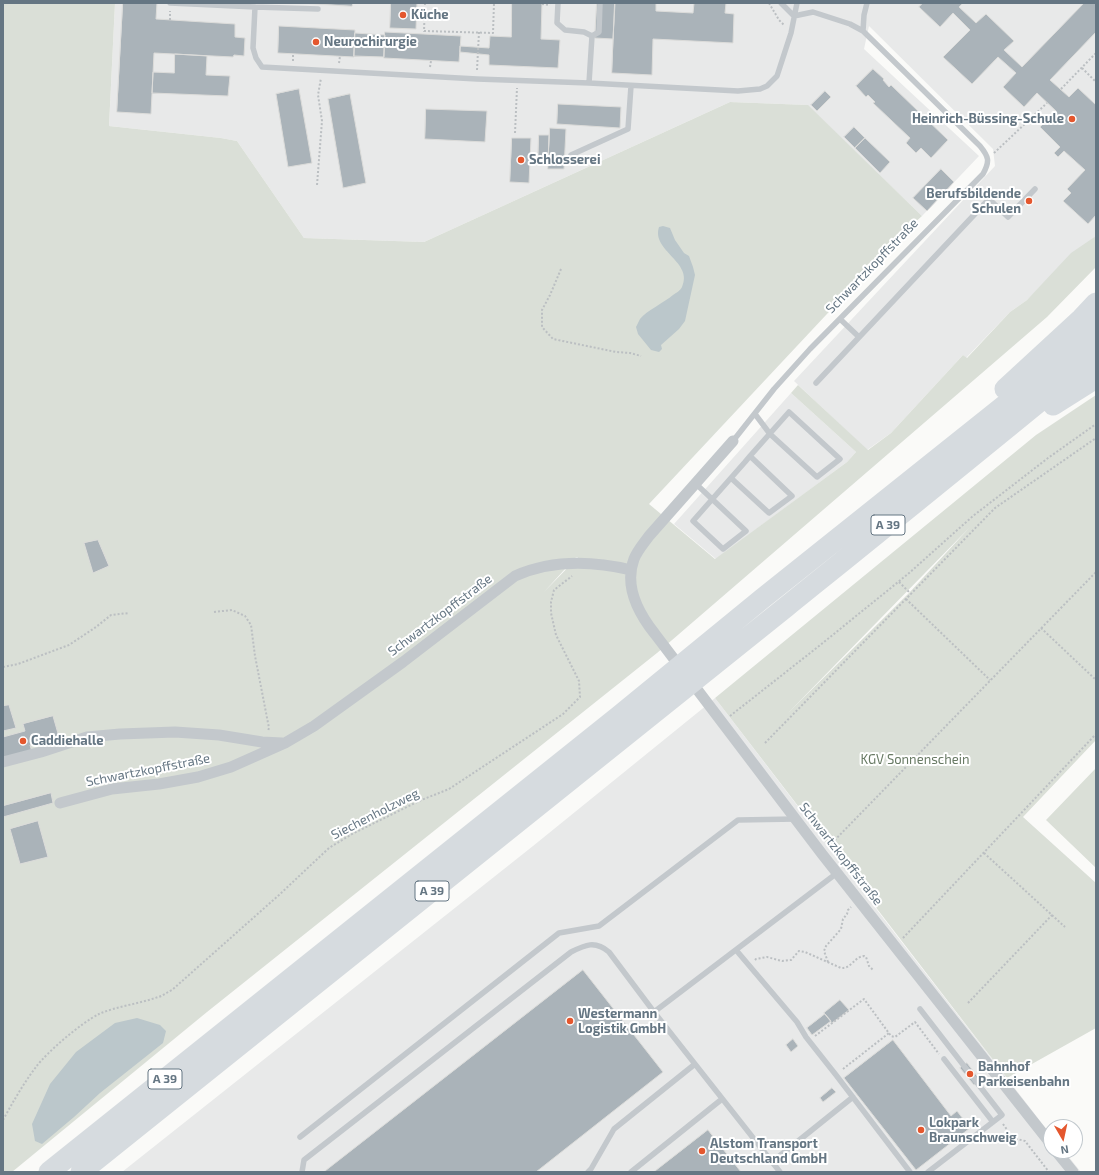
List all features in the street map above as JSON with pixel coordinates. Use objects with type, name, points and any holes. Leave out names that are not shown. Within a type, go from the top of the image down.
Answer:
[{"type":"highway","points":[[950,450],[985,407],[1081,319],[1096,303]]},
{"type":"highway","name":"A 39","points":[[49,1172],[613,721],[763,598],[950,450],[1096,330]]},
{"type":"highway","name":"A 39","points":[[81,1172],[994,440],[1096,355]]},
{"type":"highway","points":[[994,440],[1096,378]]},
{"type":"street","name":"Schwartzkopffstraße","points":[[733,441],[646,540],[634,559],[631,570],[632,591],[640,614],[859,902],[1043,1134]]},
{"type":"street","name":"Schwartzkopffstraße","points":[[60,803],[112,789],[159,784],[198,777],[231,767],[285,743],[320,722],[403,662],[515,576],[528,570],[564,564],[601,564],[631,570]]},
{"type":"street","name":"Schwartzkopffstraße","points":[[3,762],[42,752],[87,737],[120,734],[175,732],[219,735],[262,742],[285,743]]},
{"type":"street","points":[[1062,1159],[1073,1172]]},
{"type":"lane","points":[[170,3],[318,9]]},
{"type":"lane","points":[[558,3],[557,23],[565,30],[584,32],[592,36]]},
{"type":"lane","points":[[592,36],[599,32],[600,3]]},
{"type":"lane","points":[[781,3],[794,16]]},
{"type":"lane","points":[[255,7],[253,48],[256,58],[262,67],[476,79],[738,91],[760,89],[767,86],[777,76],[791,33],[797,3]]},
{"type":"lane","points":[[863,32],[864,15],[867,3]]},
{"type":"lane","points":[[794,16],[813,12],[850,24],[863,32],[980,146],[988,158]]},
{"type":"lane","points":[[589,83],[592,36]]},
{"type":"lane","points":[[571,154],[628,129],[631,86]]},
{"type":"lane","name":"Schwartzkopffstraße","points":[[733,441],[774,389],[810,349],[983,174],[988,158]]},
{"type":"lane","points":[[816,384],[989,199],[1008,218],[1035,189]]},
{"type":"lane","points":[[840,319],[860,337]]},
{"type":"lane","points":[[695,484],[712,500],[746,531],[723,549],[693,521],[712,500],[750,456],[770,434],[789,412],[840,459],[817,477],[770,434],[755,414]]},
{"type":"lane","points":[[731,478],[769,513],[792,496],[750,456]]},
{"type":"lane","points":[[300,1137],[559,933],[599,926],[738,820],[796,819]]},
{"type":"lane","points":[[654,1012],[837,873]]},
{"type":"lane","points":[[302,1172],[304,1160],[570,952],[582,946],[594,944],[603,946],[609,952],[654,1012],[780,1172]]},
{"type":"lane","points":[[736,950],[797,1022],[809,1041],[854,1097],[910,1172]]},
{"type":"lane","points":[[920,1010],[1002,1115],[928,1172]]},
{"type":"lane","points":[[944,1059],[993,1122]]},
{"type":"lane","points":[[588,1172],[614,1129],[695,1064]]},
{"type":"lane","points":[[772,1162],[854,1097]]},
{"type":"lane","points":[[631,1172],[722,1099]]},
{"type":"path","points":[[425,3],[424,31],[493,33],[494,3]]},
{"type":"path","points":[[769,3],[779,20],[791,33]]},
{"type":"path","points":[[476,79],[478,32]]},
{"type":"path","points":[[1061,89],[1096,53]]},
{"type":"path","points":[[1082,68],[1096,82]]},
{"type":"path","points":[[317,185],[322,121],[318,95],[321,81]]},
{"type":"path","points":[[515,133],[517,81]]},
{"type":"path","points":[[988,158],[1047,103]]},
{"type":"path","points":[[561,269],[542,310],[542,327],[552,339],[616,352],[630,352],[641,356]]},
{"type":"path","points":[[720,720],[819,646],[899,582],[973,516],[1048,458],[1096,424]]},
{"type":"path","points":[[765,744],[995,508],[1096,438]]},
{"type":"path","name":"Siechenholzweg","points":[[3,1120],[37,1066],[76,1029],[99,1014],[159,997],[172,990],[274,900],[329,848],[352,834],[419,801],[449,790],[563,714],[580,697],[579,681],[556,635],[551,613],[551,602],[554,590],[587,564]]},
{"type":"path","points":[[822,854],[1096,572]]},
{"type":"path","points":[[899,582],[911,594]]},
{"type":"path","points":[[906,599],[990,680]]},
{"type":"path","points":[[214,612],[232,610],[245,616],[251,626],[255,656],[269,728],[266,739],[262,742]]},
{"type":"path","points":[[3,667],[18,664],[69,645],[111,615],[130,612]]},
{"type":"path","points":[[1041,628],[1096,680]]},
{"type":"path","points":[[894,946],[1096,734]]},
{"type":"path","points":[[984,853],[1065,926]]},
{"type":"path","points":[[828,962],[824,951],[826,946],[841,929],[843,919],[848,910],[859,902]]},
{"type":"path","points":[[968,1003],[1052,915]]},
{"type":"path","points":[[754,971],[753,965],[756,959],[768,957],[782,962],[792,960],[799,951],[806,952],[841,968],[846,968],[857,958],[864,956],[866,957],[869,966],[873,970]]},
{"type":"path","points":[[809,1041],[864,999],[891,1036],[895,1037],[915,1022],[944,1059]]},
{"type":"path","points":[[836,1074],[889,1033]]},
{"type":"path","points":[[998,1118],[1013,1138],[1025,1141],[1049,1172]]},
{"type":"shaded area","points":[[115,3],[1096,3],[1096,236],[1027,300],[1010,312],[966,358],[963,355],[891,433],[867,450],[794,381],[995,166],[993,149],[869,26],[864,49],[979,156],[922,216],[807,105],[730,102],[424,242],[304,238],[237,141],[109,126]]},
{"type":"shaded area","points":[[663,226],[670,228],[675,240],[684,253],[689,256],[695,275],[685,321],[679,329],[661,345],[662,349],[659,352],[651,350],[638,334],[636,327],[643,316],[682,287],[684,278],[682,270],[661,243],[658,235],[659,227]]},
{"type":"shaded area","points":[[791,393],[856,452],[847,462],[716,559],[674,524]]},
{"type":"shaded area","points":[[715,698],[1043,1125],[1043,1159],[1070,1159],[1081,1172],[122,1172],[533,846]]},
{"type":"shaded area","points":[[137,1018],[160,1025],[166,1031],[163,1043],[100,1093],[42,1144],[35,1141],[32,1124],[50,1084],[76,1052],[115,1023]]},
{"type":"green space","points":[[3,3],[115,3],[109,126],[237,141],[304,238],[424,242],[730,102],[808,105],[922,216],[900,236],[649,504],[715,559],[847,462],[856,452],[791,393],[798,385],[868,450],[891,433],[963,355],[967,358],[1010,312],[1027,300],[1071,253],[1096,236],[1096,267],[1047,317],[657,653],[207,1012],[12,1172],[3,1172]],"holes":[[[578,557],[544,592],[575,558]]]},
{"type":"green space","name":"KGV Sonnenschein","points":[[1096,395],[1096,740],[1023,817],[1096,883],[1096,1028],[1007,1078],[715,698],[1036,435]],"holes":[[[970,527],[909,593],[788,713]]]},
{"type":"green space","points":[[1096,768],[1096,868],[1046,820]]},
{"type":"building","points":[[123,3],[157,3],[156,19],[235,24],[235,37],[245,38],[244,56],[234,55],[233,57],[154,53],[151,114],[117,112]]},
{"type":"building","points":[[302,3],[353,3],[352,6]]},
{"type":"building","name":"Küche","points":[[391,3],[417,3],[416,29],[390,28]]},
{"type":"building","points":[[512,3],[542,3],[541,39],[560,40],[558,68],[489,65],[489,55],[460,52],[460,46],[489,48],[490,36],[511,37]]},
{"type":"building","points":[[597,3],[615,3],[613,39],[595,38]]},
{"type":"building","points":[[615,3],[656,3],[656,11],[693,13],[694,3],[726,3],[725,13],[734,14],[733,43],[653,39],[652,75],[612,73]]},
{"type":"building","name":"Heinrich-Büssing-Schule","points":[[923,3],[963,3],[959,7],[976,23],[986,14],[1014,41],[1004,50],[1022,67],[1084,3],[1096,3],[1096,32],[1050,80],[1069,97],[1078,88],[1096,105],[1096,215],[1088,224],[1063,201],[1071,193],[1067,189],[1085,170],[1064,151],[1058,157],[1054,153],[1060,147],[1040,127],[1056,111],[1037,93],[1024,107],[1003,87],[1016,73],[998,57],[972,84],[943,57],[970,30],[953,13],[940,27],[919,7]]},
{"type":"building","name":"Neurochirurgie","points":[[279,26],[355,30],[354,57],[278,53]]},
{"type":"building","points":[[385,32],[461,36],[459,62],[384,58]]},
{"type":"building","points":[[355,33],[385,35],[384,57],[354,56]]},
{"type":"building","points":[[175,54],[207,56],[206,75],[230,76],[228,96],[152,93],[153,72],[174,73]]},
{"type":"building","points":[[873,69],[884,79],[883,80],[889,87],[891,85],[948,140],[931,158],[921,148],[916,153],[906,143],[910,138],[873,103],[875,102],[868,95],[866,97],[856,86]]},
{"type":"building","points":[[299,89],[312,163],[288,167],[276,94]]},
{"type":"building","points":[[825,91],[831,97],[817,111],[811,105]]},
{"type":"building","points":[[350,94],[366,183],[343,188],[328,99]]},
{"type":"building","points":[[558,104],[621,107],[620,128],[557,124]]},
{"type":"building","points":[[426,109],[487,111],[485,142],[425,139]]},
{"type":"building","points":[[854,127],[865,138],[855,148],[844,137]]},
{"type":"building","points":[[550,128],[566,129],[564,169],[548,169]]},
{"type":"building","points":[[539,135],[549,135],[548,162],[538,161]]},
{"type":"building","name":"Schlosserei","points":[[512,138],[531,138],[529,183],[510,182]]},
{"type":"building","points":[[865,138],[890,162],[880,173],[855,148]]},
{"type":"building","points":[[941,169],[954,182],[927,211],[913,198]]},
{"type":"building","points":[[98,540],[109,566],[93,573],[84,543]]},
{"type":"building","points":[[9,705],[16,728],[3,731],[3,706]]},
{"type":"building","name":"Caddiehalle","points":[[53,716],[59,737],[30,745],[32,752],[3,760],[3,737],[25,731],[23,724]]},
{"type":"building","points":[[51,793],[53,803],[3,817],[3,806]]},
{"type":"building","points":[[38,821],[48,857],[20,864],[10,829]]},
{"type":"building","name":"Westermann Logistik GmbH","points":[[583,970],[663,1072],[536,1172],[324,1172]]},
{"type":"building","points":[[840,1000],[849,1010],[832,1023],[824,1013]]},
{"type":"building","points":[[825,1014],[831,1021],[812,1035],[807,1028]]},
{"type":"building","points":[[793,1039],[798,1046],[791,1052],[786,1045]]},
{"type":"building","name":"Lokpark Braunschweig","points":[[893,1040],[951,1116],[957,1111],[970,1128],[916,1170],[844,1078]]},
{"type":"building","name":"Bahnhof Parkeisenbahn","points":[[967,1063],[980,1080],[974,1085],[960,1068]]},
{"type":"building","points":[[832,1088],[836,1092],[823,1102],[820,1098]]},
{"type":"building","name":"Alstom Transport Deutschland GmbH","points":[[708,1130],[741,1172],[654,1172]]},
{"type":"place","name":"Küche","points":[[403,15]]},
{"type":"place","name":"Neurochirurgie","points":[[316,42]]},
{"type":"place","name":"Heinrich-Büssing-Schule","points":[[1072,119]]},
{"type":"place","name":"Schlosserei","points":[[521,160]]},
{"type":"place","name":"Berufsbildende Schulen","points":[[1029,201]]},
{"type":"place","name":"Caddiehalle","points":[[23,741]]},
{"type":"place","name":"Westermann Logistik GmbH","points":[[570,1021]]},
{"type":"place","name":"Bahnhof Parkeisenbahn","points":[[970,1074]]},
{"type":"place","name":"Lokpark Braunschweig","points":[[921,1130]]},
{"type":"place","name":"Alstom Transport Deutschland GmbH","points":[[702,1151]]}]
